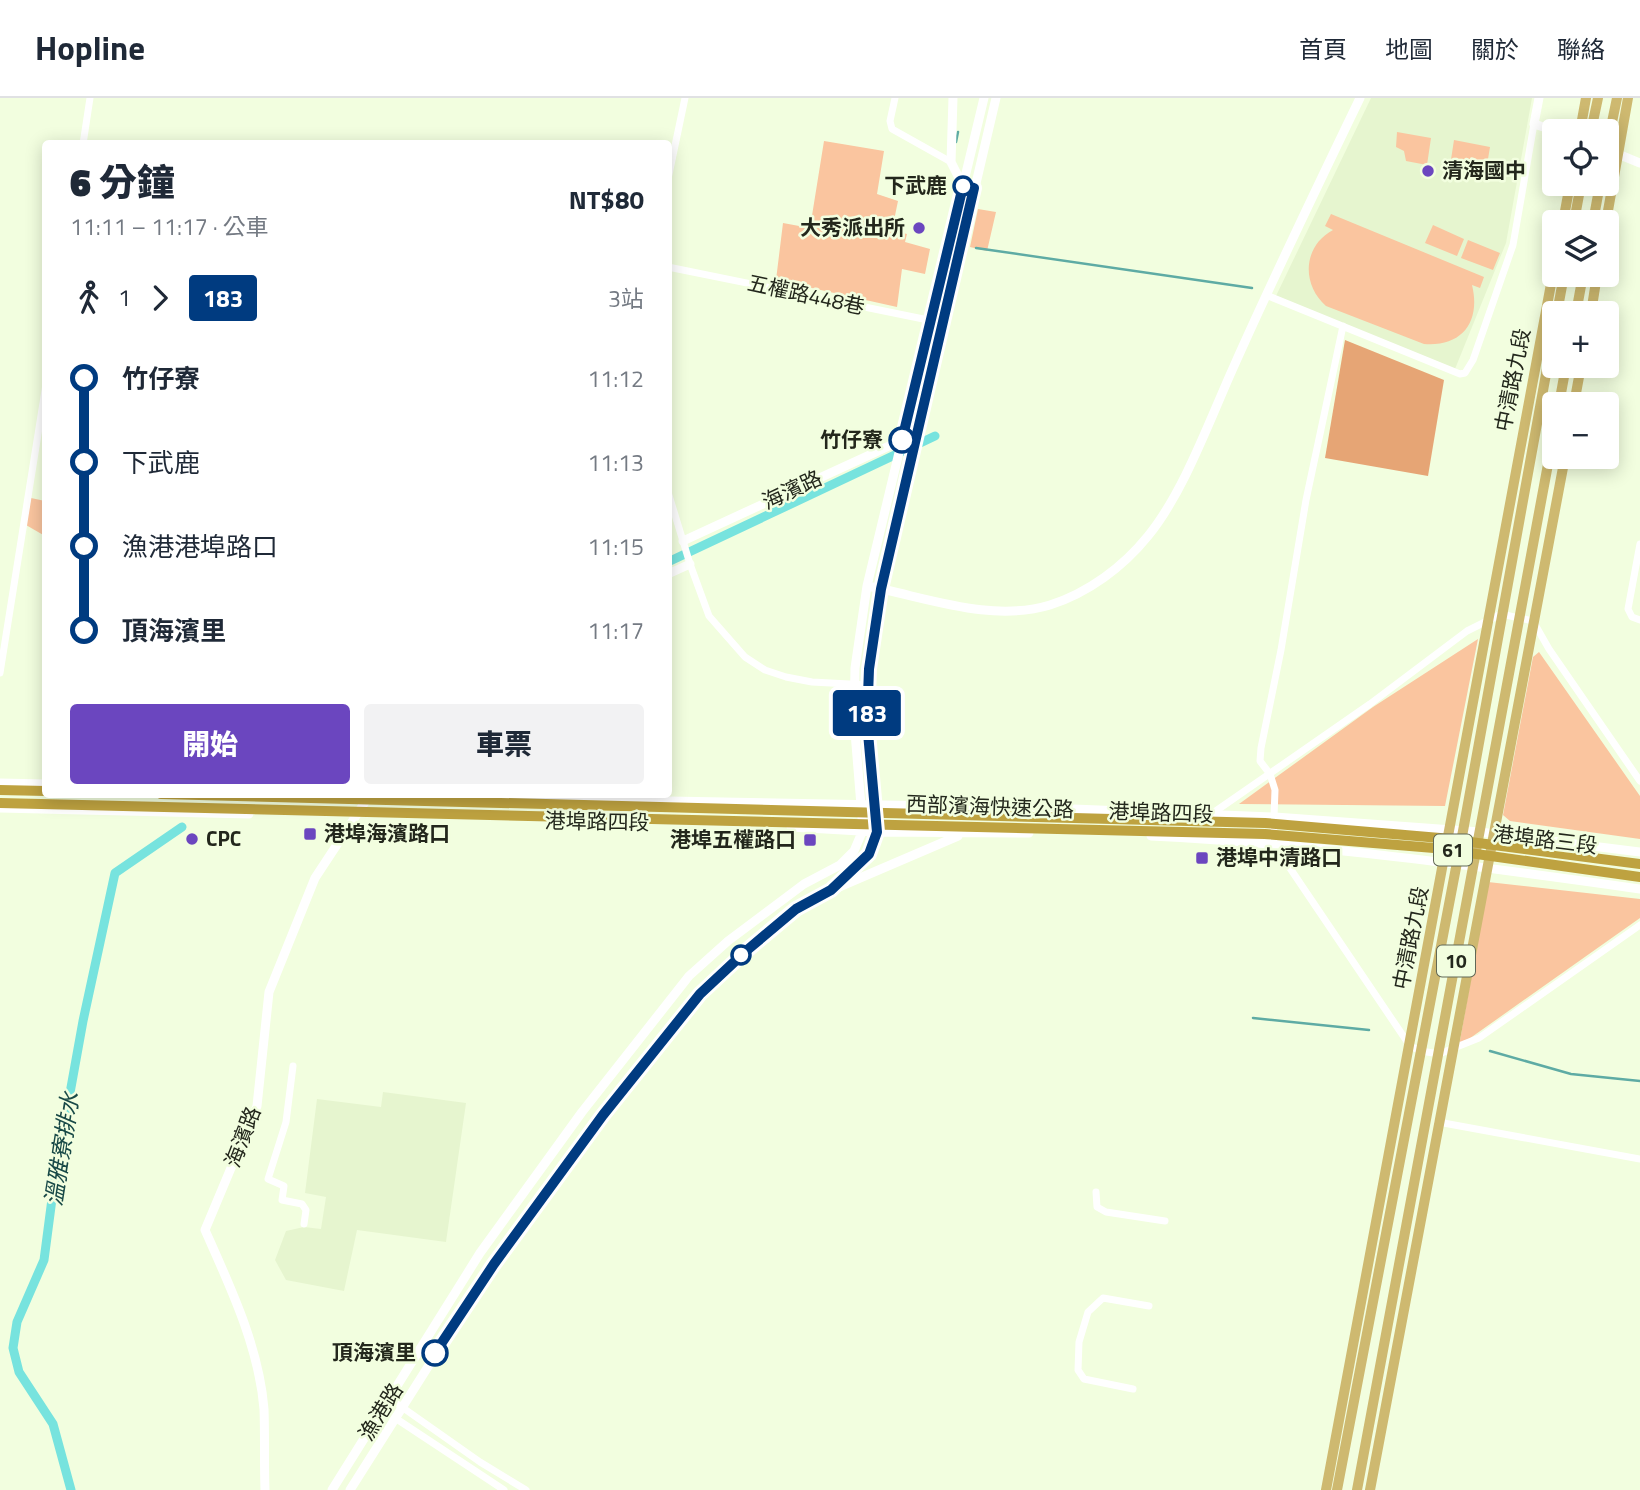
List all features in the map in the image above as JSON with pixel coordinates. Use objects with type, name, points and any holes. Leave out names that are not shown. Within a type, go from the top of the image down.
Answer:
[{"type":"highway","points":[[0,790],[42,792]]},
{"type":"highway","name":"西部濱海快速公路","points":[[313,798],[1265,823],[1440,838],[1640,864]]},
{"type":"highway","name":"西部濱海快速公路","points":[[0,803],[1265,834],[1434,848],[1640,877]]},
{"type":"main road","points":[[1582,119],[1586,98]]},
{"type":"main road","points":[[1594,119],[1598,98]]},
{"type":"main road","points":[[1614,119],[1617,98]]},
{"type":"main road","points":[[1619,123],[1628,98]]},
{"type":"main road","name":"中清路九段","points":[[1451,862],[1450,830],[1550,287]]},
{"type":"main road","name":"中清路九段","points":[[1326,1490],[1451,862],[1462,831],[1545,378]]},
{"type":"main road","name":"10","points":[[1357,1490],[1547,469]]},
{"type":"main road","points":[[1370,1490],[1563,469]]},
{"type":"main road","name":"中清路九段","points":[[1337,1490],[1415,1049]]},
{"type":"street","points":[[84,140],[90,98]]},
{"type":"street","points":[[672,160],[685,98]]},
{"type":"street","points":[[895,98],[890,121],[892,129],[951,162]]},
{"type":"street","points":[[953,98],[951,162],[963,186]]},
{"type":"street","points":[[863,830],[854,720],[857,648],[867,586],[984,98]]},
{"type":"street","points":[[877,832],[867,722],[871,647],[881,589],[996,98]]},
{"type":"street","points":[[867,586],[975,608],[1016,611],[1049,605],[1068,598],[1105,577],[1148,536],[1173,500],[1266,295],[1360,98]]},
{"type":"street","points":[[1266,295],[1460,374],[1465,373],[1473,360],[1514,245],[1539,98]]},
{"type":"street","points":[[1534,124],[1542,127]]},
{"type":"street","points":[[1619,155],[1640,163]]},
{"type":"street","points":[[963,186],[974,188]]},
{"type":"street","name":"五權路448巷","points":[[672,268],[943,323]]},
{"type":"street","points":[[1343,326],[1306,500],[1261,748],[1260,761],[1270,774],[1275,790],[1273,843],[1415,1049],[1439,1054],[1479,1038],[1640,925]]},
{"type":"street","points":[[0,673],[42,409]]},
{"type":"street","name":"海濱路","points":[[683,541],[902,440]]},
{"type":"street","points":[[672,505],[709,616],[745,657],[765,670],[786,677],[812,682],[868,685]]},
{"type":"street","points":[[1640,544],[1628,609],[1632,617],[1640,620]]},
{"type":"street","points":[[672,572],[690,564]]},
{"type":"street","points":[[1209,815],[1370,704],[1467,631],[1501,614],[1534,621],[1549,649],[1640,781]]},
{"type":"street","points":[[0,783],[42,784]]},
{"type":"street","name":"海濱路","points":[[265,1490],[264,1408],[255,1360],[229,1285],[205,1230],[257,1106],[269,992],[315,878],[353,816],[367,798]]},
{"type":"street","name":"港埠路四段","points":[[605,798],[860,806],[1049,808],[1275,817],[1450,830]]},
{"type":"street","name":"港埠路四段","points":[[0,808],[657,822],[877,832],[1097,834],[1273,843],[1487,867]]},
{"type":"street","name":"漁港路","points":[[332,1490],[480,1253],[582,1112],[689,976],[728,940],[804,884],[840,865],[854,851],[863,830]]},
{"type":"street","name":"港埠路三段","points":[[1450,830],[1640,852]]},
{"type":"street","name":"漁港路","points":[[350,1490],[494,1264],[603,1115],[700,994],[729,965],[796,909],[831,890],[869,854],[877,832]]},
{"type":"street","points":[[831,890],[963,834]]},
{"type":"street","name":"港埠路三段","points":[[1487,867],[1640,889]]},
{"type":"street","points":[[293,1066],[286,1122],[268,1179],[284,1186],[282,1200],[302,1203],[306,1210],[304,1224]]},
{"type":"street","points":[[1438,1122],[1640,1159]]},
{"type":"street","points":[[1096,1192],[1097,1207],[1106,1212],[1165,1221]]},
{"type":"street","points":[[1133,1389],[1084,1379],[1078,1370],[1079,1342],[1088,1312],[1103,1298],[1149,1306]]},
{"type":"street","points":[[390,1398],[480,1462],[526,1490]]},
{"type":"street","points":[[383,1410],[504,1490]]},
{"type":"shaded area","name":"清海國中","points":[[1371,98],[1532,98],[1506,243],[1455,369],[1276,296]]},
{"type":"shaded area","points":[[1397,132],[1431,138],[1427,165],[1406,161],[1404,151],[1396,147]]},
{"type":"shaded area","points":[[1454,140],[1490,147],[1486,171],[1450,166]]},
{"type":"shaded area","points":[[824,141],[884,151],[877,194],[898,201],[892,230],[907,234],[905,242],[930,249],[925,274],[902,269],[897,307],[776,280],[783,223],[810,228]]},
{"type":"shaded area","points":[[978,209],[996,212],[987,251],[970,247]]},
{"type":"shaded area","points":[[1331,214],[1484,277],[1480,288],[1472,285],[1474,310],[1466,330],[1449,341],[1424,344],[1326,306],[1312,287],[1309,266],[1316,246],[1333,230],[1325,226]]},
{"type":"shaded area","points":[[1433,225],[1464,239],[1457,256],[1425,243]]},
{"type":"shaded area","points":[[1468,240],[1500,253],[1493,270],[1461,258]]},
{"type":"shaded area","points":[[1345,340],[1444,380],[1428,476],[1325,458]]},
{"type":"shaded area","points":[[31,498],[42,500],[42,534],[26,525]]},
{"type":"shaded area","points":[[1478,639],[1445,806],[1239,804],[1373,707]]},
{"type":"shaded area","points":[[1539,652],[1640,796],[1640,839],[1510,821],[1503,815],[1533,657]]},
{"type":"shaded area","points":[[1488,882],[1640,899],[1640,918],[1459,1046]]},
{"type":"shaded area","points":[[383,1092],[466,1103],[446,1242],[357,1230],[344,1291],[286,1280],[275,1260],[286,1231],[304,1227],[321,1229],[326,1197],[305,1193],[317,1099],[381,1107]]},
{"type":"waterway","points":[[956,142],[958,132]]},
{"type":"waterway","points":[[976,248],[1252,288]]},
{"type":"waterway","points":[[672,560],[935,436]]},
{"type":"waterway","name":"溫雅寮排水","points":[[71,1490],[53,1424],[19,1372],[13,1348],[17,1322],[44,1260],[55,1176],[83,1021],[115,873],[182,827]]},
{"type":"waterway","points":[[1253,1018],[1369,1030]]},
{"type":"waterway","points":[[1490,1051],[1571,1074],[1640,1081]]},
{"type":"bus line","name":"183","points":[[435,1353],[494,1264],[603,1115],[700,994],[729,965],[796,909],[831,890],[869,854],[877,832],[867,722],[871,647],[881,589],[974,188],[963,186],[902,440]]},
{"type":"place","name":"清海國中","points":[[1428,171]]},
{"type":"place","name":"下武鹿","points":[[963,186]]},
{"type":"place","name":"大秀派出所","points":[[919,228]]},
{"type":"place","name":"竹仔寮","points":[[902,440]]},
{"type":"place","name":"港埠海濱路口","points":[[310,834]]},
{"type":"place","name":"CPC","points":[[192,839]]},
{"type":"place","name":"港埠五權路口","points":[[810,840]]},
{"type":"place","name":"港埠中清路口","points":[[1202,858]]},
{"type":"place","name":"頂海濱里","points":[[435,1353]]}]
